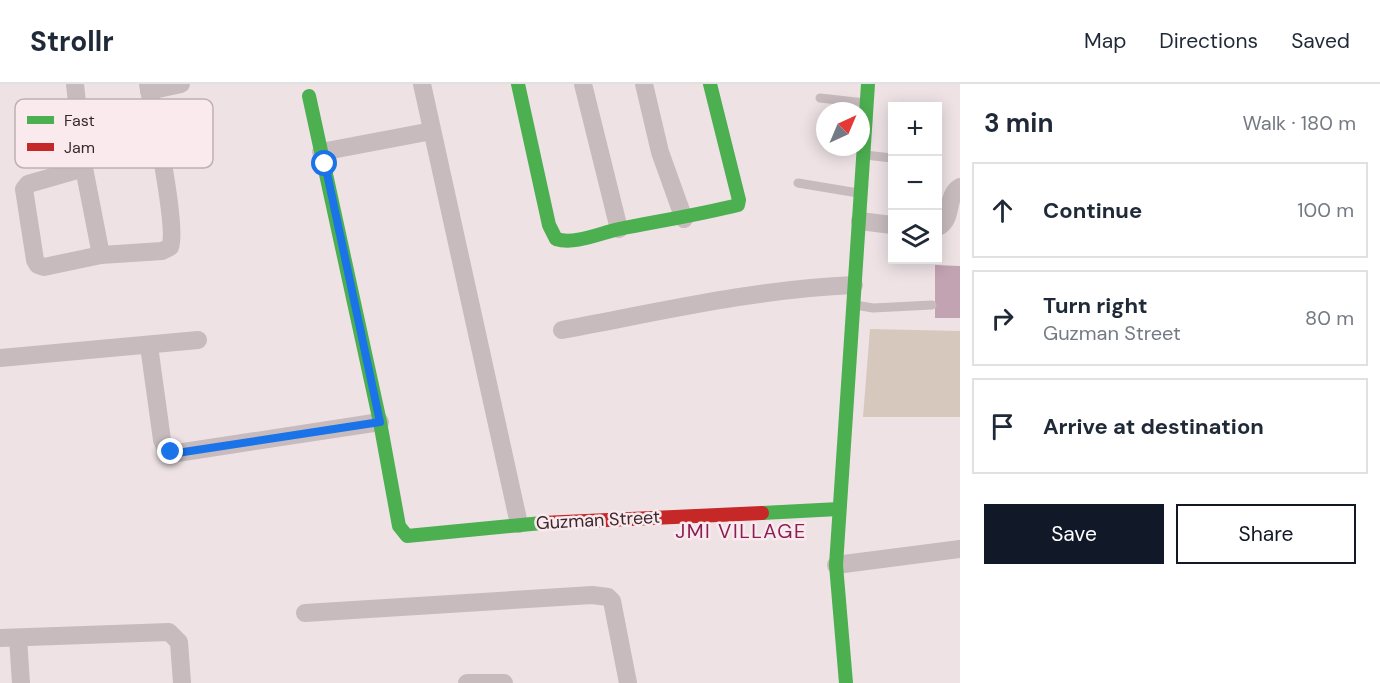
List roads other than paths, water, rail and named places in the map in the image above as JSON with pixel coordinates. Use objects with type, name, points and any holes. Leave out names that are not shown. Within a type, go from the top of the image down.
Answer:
[{"type":"street","points":[[75,84],[77,99]]},
{"type":"street","points":[[149,87],[181,84]]},
{"type":"street","points":[[422,84],[519,524]]},
{"type":"street","points":[[518,84],[552,235],[565,242],[734,207],[740,200],[710,84]]},
{"type":"street","points":[[583,84],[619,230]]},
{"type":"street","points":[[644,84],[660,152],[684,219]]},
{"type":"street","points":[[867,102],[868,84]]},
{"type":"street","points":[[149,346],[162,440],[171,452],[177,453],[380,422],[309,96]]},
{"type":"street","points":[[321,152],[432,131]]},
{"type":"street","points":[[846,683],[836,565],[864,156]]},
{"type":"street","points":[[101,255],[84,168],[28,184],[24,189],[35,260],[41,267],[101,255],[162,251],[172,243],[163,168]]},
{"type":"street","points":[[942,223],[947,218],[951,198],[960,187]]},
{"type":"street","points":[[860,221],[888,224]]},
{"type":"street","points":[[562,330],[741,296],[803,287],[854,285]]},
{"type":"street","points":[[0,358],[198,340]]},
{"type":"street","name":"Guzman Street","points":[[380,422],[399,526],[407,536],[417,537],[519,524],[839,508]]},
{"type":"street","points":[[836,565],[960,549]]},
{"type":"street","points":[[305,613],[592,595],[608,597],[612,601],[628,683]]},
{"type":"street","points":[[21,683],[9,638],[169,632],[179,642],[182,683]]},
{"type":"street","points":[[467,683],[498,681],[504,683]]},
{"type":"lane","points":[[820,98],[858,102]]},
{"type":"lane","points":[[870,156],[888,158]]},
{"type":"lane","points":[[798,183],[862,194]]},
{"type":"lane","points":[[853,304],[873,308],[932,305]]},
{"type":"district","name":"JMI VILLAGE","points":[[741,531]]}]
